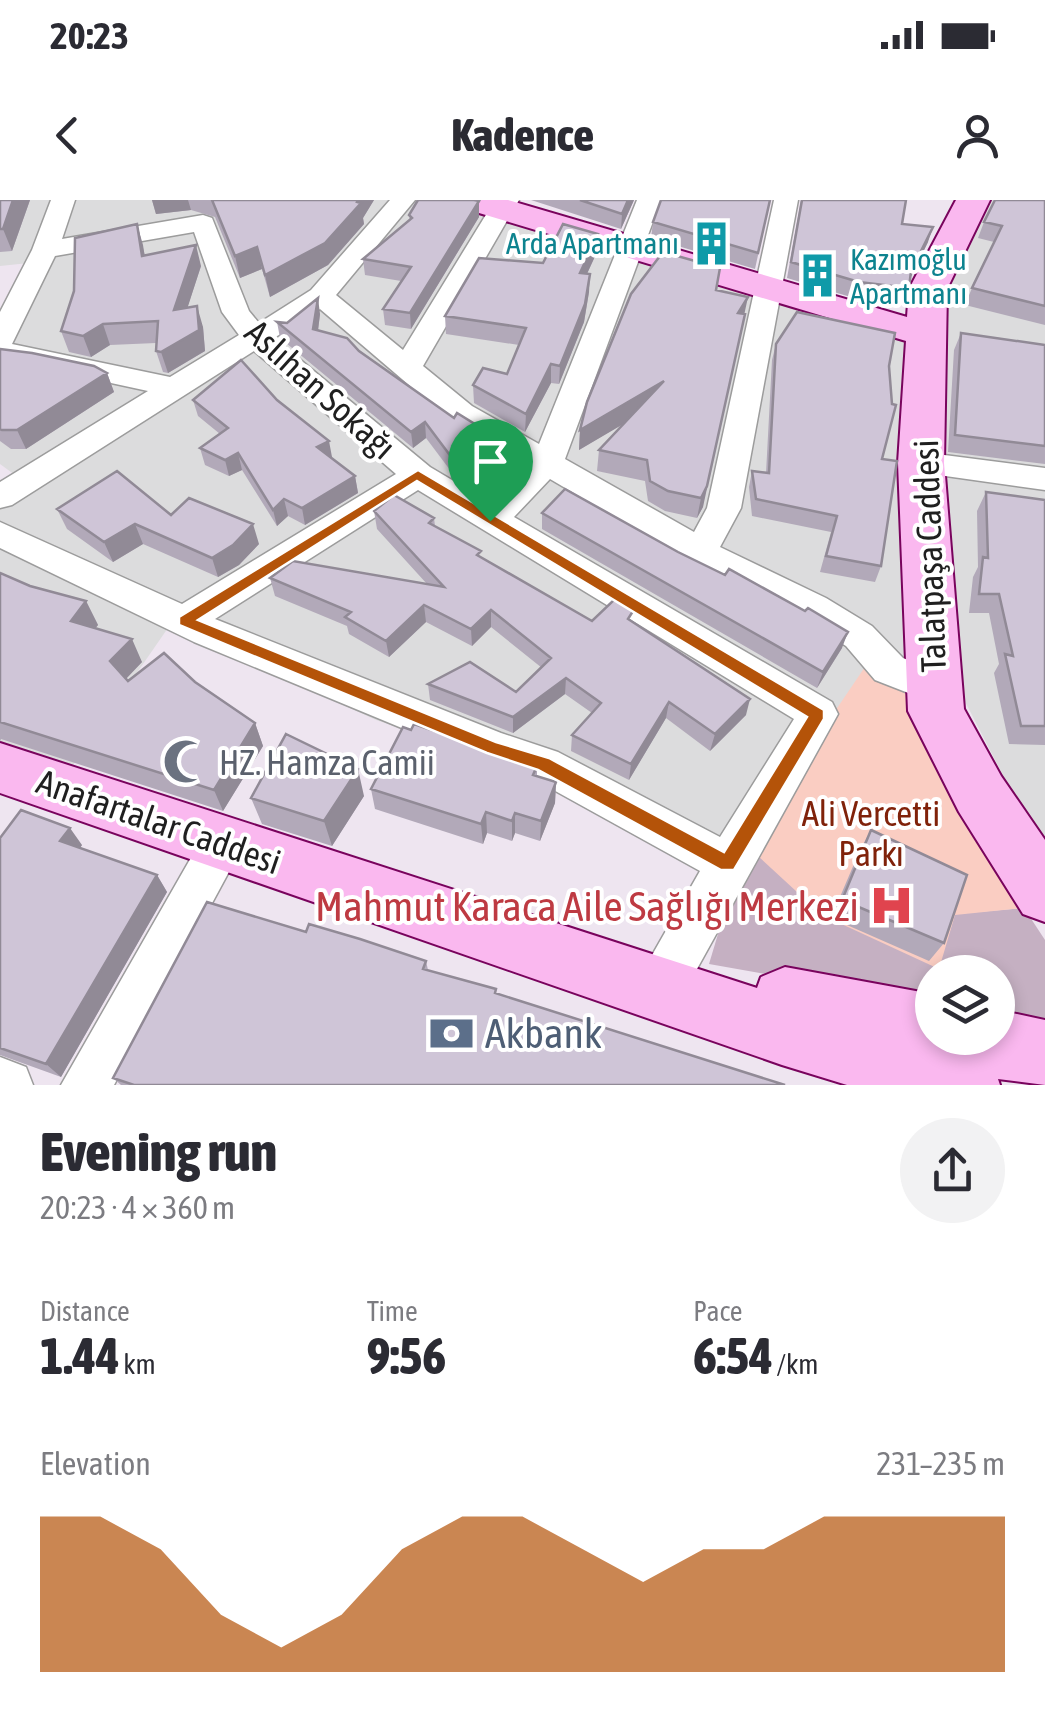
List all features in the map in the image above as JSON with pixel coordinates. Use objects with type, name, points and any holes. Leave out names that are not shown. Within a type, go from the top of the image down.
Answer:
[{"type":"main road","name":"Talatpaşa Caddesi","points":[[973,200],[928,288],[921,463],[936,712],[980,794],[1045,893]]},
{"type":"main road","points":[[493,203],[927,335]]},
{"type":"main road","name":"Anafartalar Caddesi","points":[[0,768],[782,1030],[965,1085]]},
{"type":"main road","name":"Anafartalar Caddesi","points":[[660,988],[766,998],[915,1025]]},
{"type":"main road","points":[[1015,1048],[1045,1055]]},
{"type":"street","points":[[0,340],[45,250],[64,200]]},
{"type":"street","points":[[0,497],[321,296],[403,200]]},
{"type":"street","points":[[490,521],[547,463],[648,200]]},
{"type":"street","points":[[702,550],[724,508],[786,200]]},
{"type":"street","points":[[406,369],[493,203]]},
{"type":"street","name":"Aslıhan Sokağı","points":[[45,250],[203,223],[236,312],[255,337],[418,475],[818,714],[728,864],[660,988]]},
{"type":"street","points":[[321,296],[461,413],[859,636],[889,669],[934,687]]},
{"type":"street","points":[[0,350],[174,387]]},
{"type":"street","points":[[921,463],[1045,480]]},
{"type":"street","points":[[184,621],[418,475]]},
{"type":"street","points":[[0,534],[184,621],[493,748],[543,764],[728,864]]},
{"type":"street","points":[[86,1085],[222,842]]},
{"type":"street","points":[[0,1082],[8,1085]]},
{"type":"shaded area","points":[[0,200],[451,200],[916,337],[908,677],[745,844],[376,720],[170,625],[67,774],[0,751],[0,480],[15,475],[0,464],[0,331],[29,263],[0,266]]},
{"type":"shaded area","points":[[990,200],[1045,200],[1045,857],[955,682],[938,344],[954,276]]},
{"type":"shaded area","points":[[745,844],[916,955],[915,1001],[709,964]]},
{"type":"shaded area","points":[[1024,908],[1045,940],[1045,1023],[1015,1018],[1015,955],[942,955],[955,914]]},
{"type":"green space","name":"Ali Vercetti Parkı","points":[[869,661],[908,677],[1024,908],[955,915],[943,955],[915,958],[822,915],[745,844]]},
{"type":"building","points":[[0,200],[13,200],[3,229],[0,229]]},
{"type":"building","points":[[212,200],[361,203],[325,243],[265,275],[257,247],[235,256]]},
{"type":"building","points":[[418,200],[479,201],[410,313],[383,309],[411,267],[363,259],[412,218],[409,215]]},
{"type":"building","points":[[580,200],[628,200],[622,214]]},
{"type":"building","points":[[661,200],[770,200],[758,253],[653,222]]},
{"type":"building","points":[[802,200],[906,200],[902,224],[933,227],[911,271],[909,288],[859,282],[791,262]]},
{"type":"building","points":[[995,200],[1045,200],[1045,306],[972,288],[1002,226],[984,222]]},
{"type":"building","points":[[137,224],[142,256],[196,245],[174,310],[197,306],[199,330],[161,352],[156,351],[158,321],[103,324],[83,336],[61,331],[74,291],[75,238]]},
{"type":"building","points":[[563,224],[598,234],[580,273],[590,274],[585,304],[560,366],[551,364],[526,414],[473,385],[483,368],[507,374],[526,328],[445,316],[479,258],[543,263]]},
{"type":"building","points":[[663,252],[720,268],[716,290],[748,297],[738,313],[745,314],[707,486],[701,498],[668,491],[650,481],[647,460],[599,450],[664,381],[580,430],[587,402],[631,294]]},
{"type":"building","points":[[318,298],[313,329],[347,338],[359,351],[454,418],[457,413],[517,450],[488,481],[455,462],[425,422],[411,432],[277,322],[287,323]]},
{"type":"building","points":[[797,312],[895,333],[889,366],[892,404],[896,405],[882,459],[897,461],[881,566],[826,556],[837,516],[756,499],[752,471],[769,473],[776,344]]},
{"type":"building","points":[[961,333],[1045,345],[1045,446],[955,435]]},
{"type":"building","points":[[0,349],[94,366],[107,373],[17,430],[2,430]]},
{"type":"building","points":[[241,360],[277,400],[329,441],[317,447],[355,476],[302,508],[284,499],[273,510],[238,453],[225,460],[200,448],[228,428],[193,400]]},
{"type":"building","points":[[117,471],[171,515],[189,498],[253,524],[233,545],[212,558],[135,524],[104,542],[57,509]]},
{"type":"building","points":[[565,489],[678,552],[725,575],[729,569],[848,632],[823,672],[542,513]]},
{"type":"building","points":[[986,492],[1045,500],[1045,726],[1021,726],[1005,654],[1013,656],[999,594],[979,594],[983,557],[988,558]]},
{"type":"building","points":[[394,495],[434,518],[429,523],[481,551],[477,555],[592,621],[617,597],[635,608],[628,619],[750,699],[715,734],[669,702],[631,764],[572,735],[601,703],[566,678],[513,717],[428,684],[470,662],[516,692],[551,658],[491,610],[471,629],[424,605],[386,641],[345,617],[351,612],[270,578],[293,561],[444,587],[374,511]]},
{"type":"building","points":[[0,573],[30,586],[86,601],[71,621],[132,639],[110,661],[128,681],[164,653],[195,682],[255,723],[214,790],[0,722]]},
{"type":"building","points":[[414,724],[537,766],[533,775],[556,782],[541,821],[515,813],[512,821],[486,812],[481,824],[371,789],[403,727],[411,730]]},
{"type":"building","points":[[286,734],[358,769],[324,821],[251,798]]},
{"type":"building","points":[[21,810],[70,828],[60,841],[157,875],[46,1064],[0,1048],[0,838]]},
{"type":"building","name":"Mahmut Karaca Aile Sağlığı Merkezi","points":[[871,830],[967,875],[944,943],[842,900]]},
{"type":"building","points":[[207,902],[306,932],[309,924],[360,939],[426,961],[423,969],[496,989],[495,993],[785,1085],[134,1085],[113,1078]]},
{"type":"place","name":"Arda Apartmanı","points":[[712,243]]},
{"type":"place","name":"Kazımoğlu Apartmanı","points":[[817,276]]},
{"type":"place","name":"HZ. Hamza Camii","points":[[186,762]]},
{"type":"place","name":"Mahmut Karaca Aile Sağlığı Merkezi","points":[[892,906]]},
{"type":"place","name":"Akbank","points":[[452,1033]]},
{"type":"route","points":[[418,475],[490,521],[818,714],[728,864],[543,764],[493,748],[184,621],[418,475]]}]
